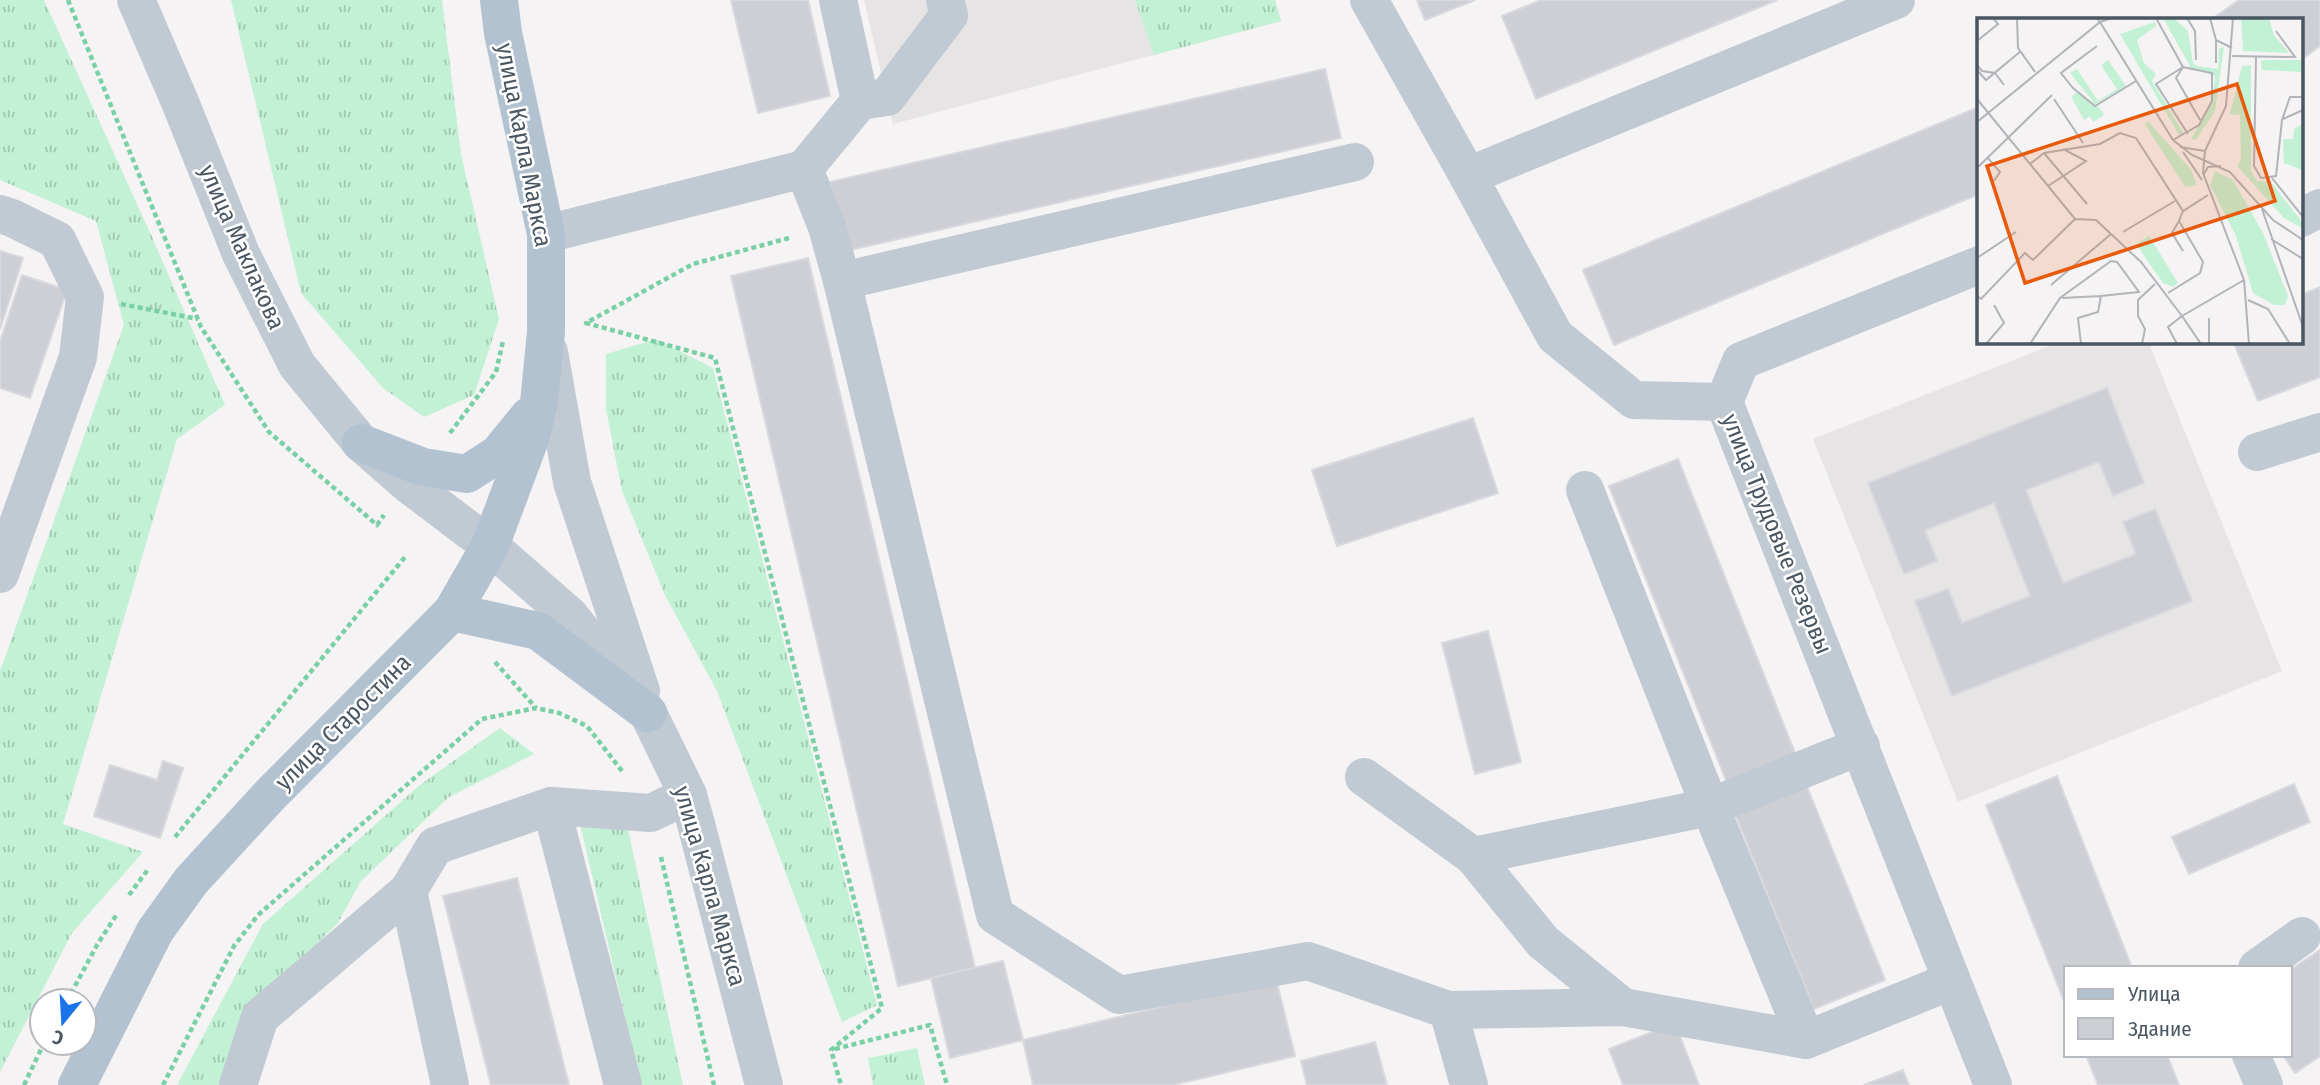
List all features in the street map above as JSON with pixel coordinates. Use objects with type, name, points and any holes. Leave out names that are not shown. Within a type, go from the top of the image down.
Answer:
[{"type":"main road","name":"улица Карла Маркса","points":[[499,0],[503,33],[545,234],[546,332]]},
{"type":"main road","name":"улица Старостина","points":[[77,1085],[155,931],[191,881],[270,795],[452,612],[490,546],[530,439],[540,403],[546,332]]},
{"type":"main road","points":[[361,443],[423,467],[467,474],[498,454],[540,403]]},
{"type":"main road","points":[[452,612],[538,631],[649,713]]},
{"type":"street","name":"улица Маклакова","points":[[136,0],[241,254],[297,365],[361,443],[389,468]]},
{"type":"street","points":[[838,0],[860,101]]},
{"type":"street","points":[[545,234],[804,169],[860,101],[887,97],[949,15],[946,0]]},
{"type":"street","name":"улица Трудовые Резервы","points":[[1369,0],[1555,337],[1634,400],[1724,402],[1993,1085]]},
{"type":"street","points":[[1468,176],[1896,0]]},
{"type":"street","points":[[842,281],[1355,162]]},
{"type":"street","points":[[804,169],[827,227],[842,281],[995,915],[1119,995],[1308,961],[1448,1010],[1623,1007],[1805,1040],[1951,981]]},
{"type":"street","points":[[2302,217],[2320,208]]},
{"type":"street","points":[[0,214],[57,240],[85,297],[78,356],[0,575]]},
{"type":"street","points":[[1724,402],[1741,361],[1977,266]]},
{"type":"street","points":[[546,332],[572,482],[649,713]]},
{"type":"street","points":[[2258,452],[2320,432]]},
{"type":"street","name":"улица Карла Маркса","points":[[389,468],[490,546],[569,615],[649,713],[688,795],[764,1085]]},
{"type":"street","points":[[1586,490],[1805,1040]]},
{"type":"street","points":[[1473,856],[1710,807],[1861,746]]},
{"type":"street","points":[[1364,776],[1473,856],[1543,942],[1623,1007]]},
{"type":"street","points":[[238,1085],[260,1017],[408,891],[435,846],[551,806],[651,813],[688,795]]},
{"type":"street","points":[[551,806],[623,1085]]},
{"type":"street","points":[[408,891],[450,1085]]},
{"type":"street","points":[[2260,966],[2302,936]]},
{"type":"street","points":[[1448,1010],[1469,1085]]},
{"type":"street","points":[[2252,1057],[2264,1085]]},
{"type":"path","points":[[68,0],[198,319],[269,432],[377,525],[387,510]]},
{"type":"path","points":[[827,227],[693,264],[586,323],[715,358],[882,1009],[831,1049]]},
{"type":"path","points":[[85,297],[198,319]]},
{"type":"path","points":[[445,440],[496,372],[503,341]]},
{"type":"path","points":[[174,837],[405,557]]},
{"type":"path","points":[[489,656],[536,708]]},
{"type":"path","points":[[163,1085],[234,946],[258,915],[482,719],[536,708],[559,713],[587,726],[611,755],[651,813],[714,1085]]},
{"type":"path","points":[[125,901],[157,858]]},
{"type":"path","points":[[74,987],[118,912]]},
{"type":"path","points":[[831,1049],[930,1025],[947,1085]]},
{"type":"path","points":[[831,1049],[841,1085]]},
{"type":"path","points":[[24,1085],[37,1057]]},
{"type":"shaded area","points":[[864,0],[1275,0],[1281,21],[893,124]]},
{"type":"shaded area","points":[[2057,343],[2149,343],[2282,671],[1958,802],[1813,439]]},
{"type":"green space","points":[[0,0],[44,0],[225,405],[177,439],[63,824],[143,852],[72,933],[44,987],[28,987],[28,1018],[0,1072],[0,671],[124,325],[96,221],[0,180]]},
{"type":"green space","points":[[231,0],[442,0],[461,154],[499,319],[474,395],[424,417],[383,388],[301,293]]},
{"type":"green space","points":[[1135,0],[1275,0],[1281,21],[1154,55]]},
{"type":"green space","points":[[656,339],[713,368],[877,1005],[842,1022],[717,691],[665,595],[622,491],[606,409],[606,354]]},
{"type":"green space","points":[[500,728],[534,754],[449,797],[361,881],[338,923],[260,998],[220,1085],[177,1085],[263,924],[421,784]]},
{"type":"green space","points":[[578,815],[625,815],[683,1085],[641,1085]]},
{"type":"green space","points":[[917,1048],[925,1085],[873,1085],[868,1058]]},
{"type":"building","points":[[731,0],[808,0],[830,96],[758,113]]},
{"type":"building","points":[[1417,0],[1475,0],[1425,20]]},
{"type":"building","points":[[1541,0],[1777,0],[1536,99],[1502,16]]},
{"type":"building","points":[[2239,0],[2320,0],[2320,46],[2302,59],[2302,18],[2213,18]]},
{"type":"building","points":[[1325,69],[1341,138],[846,251],[830,182]]},
{"type":"building","points":[[1977,108],[1977,195],[1614,345],[1583,270]]},
{"type":"building","points":[[0,251],[23,258],[0,329]]},
{"type":"building","points":[[808,258],[975,968],[898,986],[731,276]]},
{"type":"building","points":[[22,275],[67,290],[30,398],[0,388],[0,342]]},
{"type":"building","points":[[2320,287],[2320,377],[2258,401],[2234,343],[2302,343],[2302,295]]},
{"type":"building","points":[[2107,388],[2144,483],[2113,496],[2099,462],[2026,490],[2063,583],[2136,554],[2123,522],[2155,509],[2192,601],[1952,696],[1915,601],[1948,589],[1962,623],[2030,596],[1994,503],[1925,530],[1937,561],[1904,574],[1868,483]]},
{"type":"building","points":[[1473,418],[1498,493],[1337,546],[1312,470]]},
{"type":"building","points":[[1678,459],[1797,758],[1728,785],[1609,486]]},
{"type":"building","points":[[1488,631],[1521,762],[1475,774],[1442,643]]},
{"type":"building","points":[[163,761],[183,768],[160,838],[94,816],[110,765],[157,780]]},
{"type":"building","points":[[2057,776],[2131,966],[2064,966],[2064,1001],[1986,805]]},
{"type":"building","points":[[1806,784],[1885,980],[1814,1009],[1735,814]]},
{"type":"building","points":[[2294,784],[2310,822],[2189,874],[2172,837]]},
{"type":"building","points":[[517,878],[569,1085],[491,1085],[443,896]]},
{"type":"building","points":[[2320,950],[2320,1056],[2295,1073],[2284,1057],[2292,1057],[2292,969]]},
{"type":"building","points":[[1003,961],[1023,1040],[950,1058],[931,978]]},
{"type":"building","points":[[1276,979],[1295,1056],[1173,1085],[1033,1085],[1023,1040]]},
{"type":"building","points":[[1675,1023],[1699,1085],[1623,1085],[1609,1049]]},
{"type":"building","points":[[1375,1042],[1387,1085],[1307,1085],[1301,1061]]},
{"type":"building","points":[[2087,1057],[2168,1057],[2179,1085],[2098,1085]]},
{"type":"building","points":[[1903,1070],[1909,1085],[1864,1085]]}]
